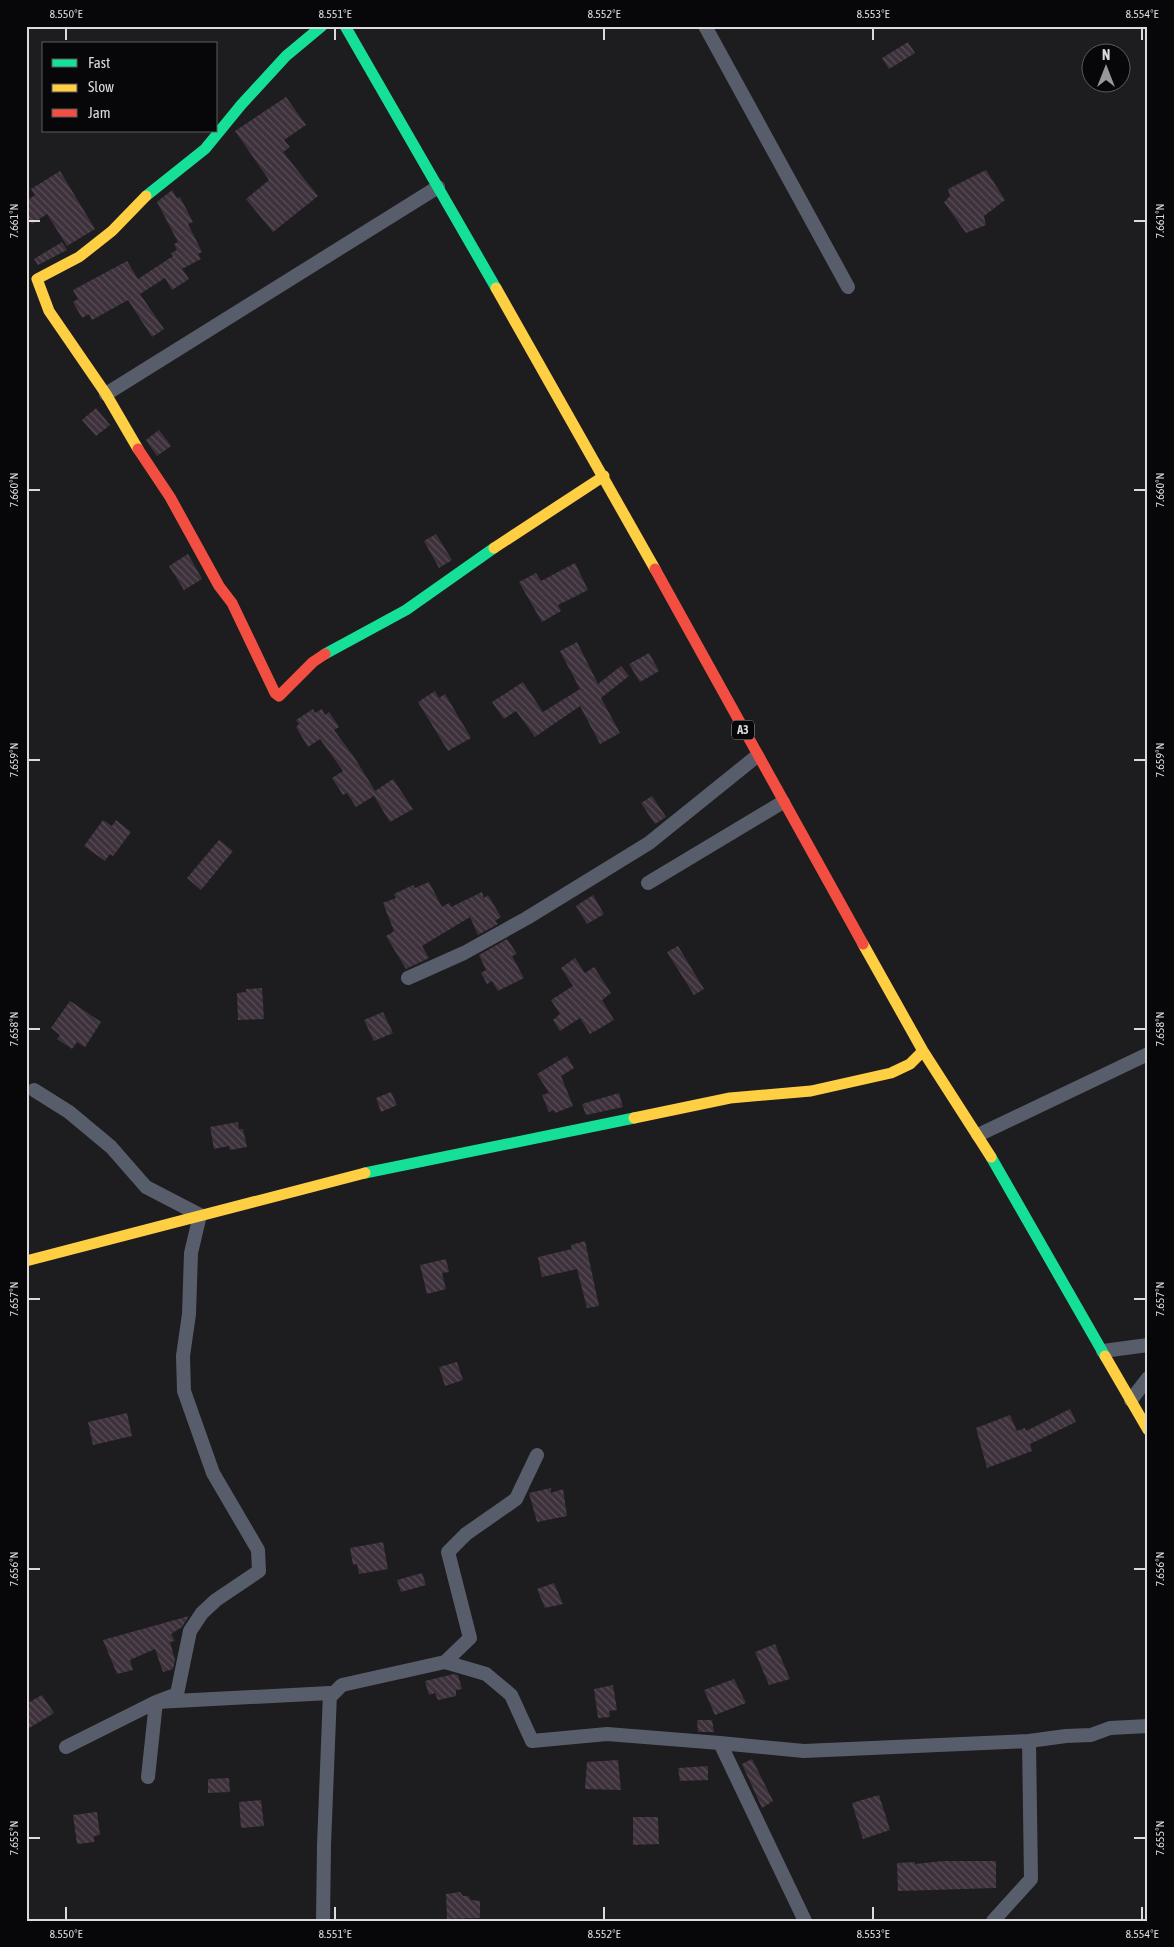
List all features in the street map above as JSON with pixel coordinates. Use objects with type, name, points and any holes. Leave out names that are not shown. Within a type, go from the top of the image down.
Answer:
[{"type":"main road","points":[[322,26],[286,56],[241,105],[205,149],[151,191],[112,231],[79,257],[36,279],[49,311],[106,394],[145,461],[170,497],[219,586],[232,603],[266,678],[275,693],[279,696],[313,662],[335,647],[406,610],[513,534],[604,476]]},
{"type":"main road","name":"A3","points":[[345,26],[604,476],[757,756],[923,1052],[978,1134],[1148,1430]]},
{"type":"main road","points":[[26,1261],[366,1172],[730,1098],[811,1091],[899,1070],[910,1064],[923,1052]]},
{"type":"street","points":[[705,26],[848,287]]},
{"type":"street","points":[[106,394],[438,187]]},
{"type":"street","points":[[408,978],[464,953],[527,918],[649,843],[757,756]]},
{"type":"street","points":[[648,883],[783,802]]},
{"type":"street","points":[[978,1134],[1148,1054]]},
{"type":"street","points":[[34,1090],[68,1112],[111,1148],[146,1187],[200,1215],[191,1253],[189,1314],[182,1356],[184,1391],[213,1473],[258,1550],[261,1565],[260,1571],[254,1577],[238,1584],[202,1613],[190,1631],[177,1694],[156,1702],[66,1747]]},
{"type":"street","points":[[1103,1350],[1148,1345]]},
{"type":"street","points":[[1131,1400],[1148,1378]]},
{"type":"street","points":[[445,1662],[470,1638],[448,1552],[466,1534],[516,1499],[536,1455]]},
{"type":"street","points":[[330,1697],[342,1685],[445,1662],[486,1674],[511,1695],[532,1741],[607,1734],[720,1742],[804,1751],[1029,1742],[1066,1736],[1091,1735],[1110,1728],[1148,1726]]},
{"type":"street","points":[[156,1702],[330,1693],[323,1921]]},
{"type":"street","points":[[148,1777],[156,1702]]},
{"type":"street","points":[[720,1742],[805,1921]]},
{"type":"street","points":[[993,1921],[1031,1879],[1029,1742]]},
{"type":"building","points":[[908,42],[915,53],[889,69],[882,58]]},
{"type":"building","points":[[286,97],[306,125],[284,140],[290,147],[283,152],[318,196],[273,232],[246,199],[269,180],[235,131]]},
{"type":"building","points":[[986,170],[1005,200],[984,216],[986,225],[966,233],[944,202],[950,196],[948,189]]},
{"type":"building","points":[[60,171],[95,229],[67,246],[47,214],[32,224],[26,214],[26,201],[35,195],[31,189]]},
{"type":"building","points":[[172,190],[177,198],[180,197],[193,222],[188,224],[202,252],[198,254],[201,259],[182,269],[189,279],[172,290],[165,278],[140,294],[164,329],[152,337],[128,300],[92,320],[89,314],[82,318],[73,302],[78,299],[73,290],[127,261],[138,279],[173,256],[171,253],[177,250],[174,244],[178,242],[157,202]]},
{"type":"building","points":[[62,242],[67,250],[38,265],[34,259]]},
{"type":"building","points":[[96,408],[110,425],[96,436],[82,420]]},
{"type":"building","points":[[159,430],[171,446],[157,456],[146,440]]},
{"type":"building","points":[[436,534],[452,560],[439,568],[424,541]]},
{"type":"building","points":[[188,554],[202,579],[184,590],[169,566]]},
{"type":"building","points":[[575,563],[588,590],[558,605],[561,611],[542,622],[519,582],[536,573],[541,581]]},
{"type":"building","points":[[577,642],[598,684],[621,666],[629,676],[601,698],[620,733],[600,744],[580,706],[535,737],[516,711],[504,719],[492,702],[523,682],[543,712],[580,689],[560,651]]},
{"type":"building","points":[[649,653],[659,671],[640,682],[629,664]]},
{"type":"building","points":[[435,691],[439,698],[445,694],[471,738],[448,751],[418,702]]},
{"type":"building","points":[[313,709],[315,713],[322,709],[325,715],[329,712],[339,727],[334,730],[354,757],[375,791],[393,779],[413,809],[390,822],[374,796],[356,807],[347,793],[343,795],[332,778],[343,771],[320,739],[308,747],[296,727],[299,724],[296,720]]},
{"type":"building","points":[[652,796],[666,817],[655,824],[641,803]]},
{"type":"building","points":[[103,820],[112,826],[116,820],[131,832],[113,856],[110,854],[105,861],[84,846]]},
{"type":"building","points":[[219,840],[233,851],[201,890],[187,878]]},
{"type":"building","points":[[429,882],[442,907],[449,903],[451,907],[482,892],[484,898],[488,895],[501,917],[495,921],[498,924],[478,935],[470,917],[422,946],[429,958],[406,969],[386,936],[394,931],[383,903],[396,898],[394,894],[413,885],[415,888]]},
{"type":"building","points":[[593,895],[604,914],[587,924],[576,906]]},
{"type":"building","points":[[507,939],[517,954],[512,956],[524,978],[498,991],[492,981],[487,984],[481,973],[486,970],[479,955]]},
{"type":"building","points":[[678,946],[704,989],[694,995],[667,952]]},
{"type":"building","points":[[575,958],[585,973],[594,967],[611,993],[602,1000],[614,1020],[590,1034],[580,1018],[560,1031],[553,1020],[560,1014],[551,1000],[573,986],[561,968]]},
{"type":"building","points":[[262,988],[264,1019],[238,1020],[237,993],[246,992],[246,989]]},
{"type":"building","points":[[70,1001],[101,1022],[85,1047],[77,1042],[72,1049],[57,1039],[60,1035],[51,1028]]},
{"type":"building","points":[[383,1012],[393,1033],[374,1041],[364,1020]]},
{"type":"building","points":[[567,1056],[574,1068],[561,1076],[573,1106],[555,1113],[554,1110],[549,1112],[542,1095],[549,1093],[537,1074]]},
{"type":"building","points":[[391,1092],[397,1105],[381,1112],[376,1098]]},
{"type":"building","points":[[619,1093],[623,1107],[586,1115],[582,1104]]},
{"type":"building","points":[[238,1122],[239,1129],[243,1129],[247,1147],[230,1150],[229,1146],[214,1149],[210,1127]]},
{"type":"building","points":[[585,1241],[599,1306],[587,1308],[577,1269],[542,1277],[538,1257],[572,1249],[571,1245]]},
{"type":"building","points":[[446,1259],[449,1272],[442,1273],[446,1289],[427,1294],[420,1265]]},
{"type":"building","points":[[457,1362],[463,1380],[445,1386],[439,1367]]},
{"type":"building","points":[[1070,1409],[1076,1422],[1030,1444],[1032,1451],[987,1468],[976,1428],[1010,1415],[1017,1431],[1025,1428],[1026,1431]]},
{"type":"building","points":[[127,1413],[132,1436],[93,1445],[88,1422]]},
{"type":"building","points":[[551,1488],[551,1493],[563,1489],[567,1516],[537,1522],[529,1493]]},
{"type":"building","points":[[383,1542],[388,1569],[359,1574],[357,1564],[353,1565],[350,1548]]},
{"type":"building","points":[[422,1573],[426,1585],[401,1592],[397,1580]]},
{"type":"building","points":[[554,1583],[563,1604],[545,1608],[537,1589]]},
{"type":"building","points":[[189,1616],[182,1627],[171,1634],[175,1641],[170,1642],[175,1660],[173,1669],[163,1672],[155,1649],[130,1660],[133,1670],[117,1674],[103,1640]]},
{"type":"building","points":[[775,1644],[790,1679],[769,1685],[755,1652]]},
{"type":"building","points":[[454,1674],[458,1675],[462,1689],[456,1690],[456,1696],[438,1700],[435,1693],[429,1695],[425,1681]]},
{"type":"building","points":[[734,1679],[746,1703],[715,1715],[704,1690]]},
{"type":"building","points":[[613,1685],[617,1710],[609,1711],[610,1717],[598,1718],[594,1689]]},
{"type":"building","points":[[42,1695],[54,1713],[26,1730],[26,1704]]},
{"type":"building","points":[[697,1720],[712,1720],[714,1732],[698,1732]]},
{"type":"building","points":[[752,1759],[773,1801],[762,1808],[742,1764]]},
{"type":"building","points":[[618,1760],[621,1790],[585,1789],[587,1762]]},
{"type":"building","points":[[708,1766],[708,1780],[680,1781],[678,1768]]},
{"type":"building","points":[[229,1778],[230,1792],[208,1793],[208,1779]]},
{"type":"building","points":[[879,1795],[890,1830],[863,1839],[852,1803]]},
{"type":"building","points":[[261,1800],[264,1826],[241,1828],[239,1802]]},
{"type":"building","points":[[97,1812],[100,1835],[94,1836],[94,1842],[77,1844],[73,1815]]},
{"type":"building","points":[[633,1817],[658,1817],[659,1844],[633,1845]]},
{"type":"building","points":[[943,1861],[996,1861],[996,1888],[898,1891],[897,1863],[915,1862],[915,1864]]},
{"type":"building","points":[[460,1892],[471,1900],[480,1901],[480,1918],[447,1919],[446,1894]]},
{"type":"traffic: fast","points":[[146,196],[205,149],[241,105],[286,56],[322,26]]},
{"type":"traffic: fast","points":[[345,26],[496,288]]},
{"type":"traffic: fast","points":[[325,654],[406,610],[494,548]]},
{"type":"traffic: fast","points":[[365,1173],[634,1118]]},
{"type":"traffic: fast","points":[[991,1157],[1105,1356]]},
{"type":"traffic: slow","points":[[138,449],[106,394],[49,311],[37,279],[79,257],[112,231],[146,196]]},
{"type":"traffic: slow","points":[[496,288],[655,569]]},
{"type":"traffic: slow","points":[[494,548],[604,476]]},
{"type":"traffic: slow","points":[[863,944],[923,1051],[991,1157]]},
{"type":"traffic: slow","points":[[634,1118],[730,1098],[811,1091],[891,1073],[910,1064],[923,1051]]},
{"type":"traffic: slow","points":[[26,1261],[365,1173]]},
{"type":"traffic: slow","points":[[1105,1356],[1148,1430]]},
{"type":"traffic: jam","points":[[138,449],[170,497],[219,586],[232,603],[275,693],[279,696],[313,662],[325,654]]},
{"type":"traffic: jam","points":[[655,569],[863,944]]}]
